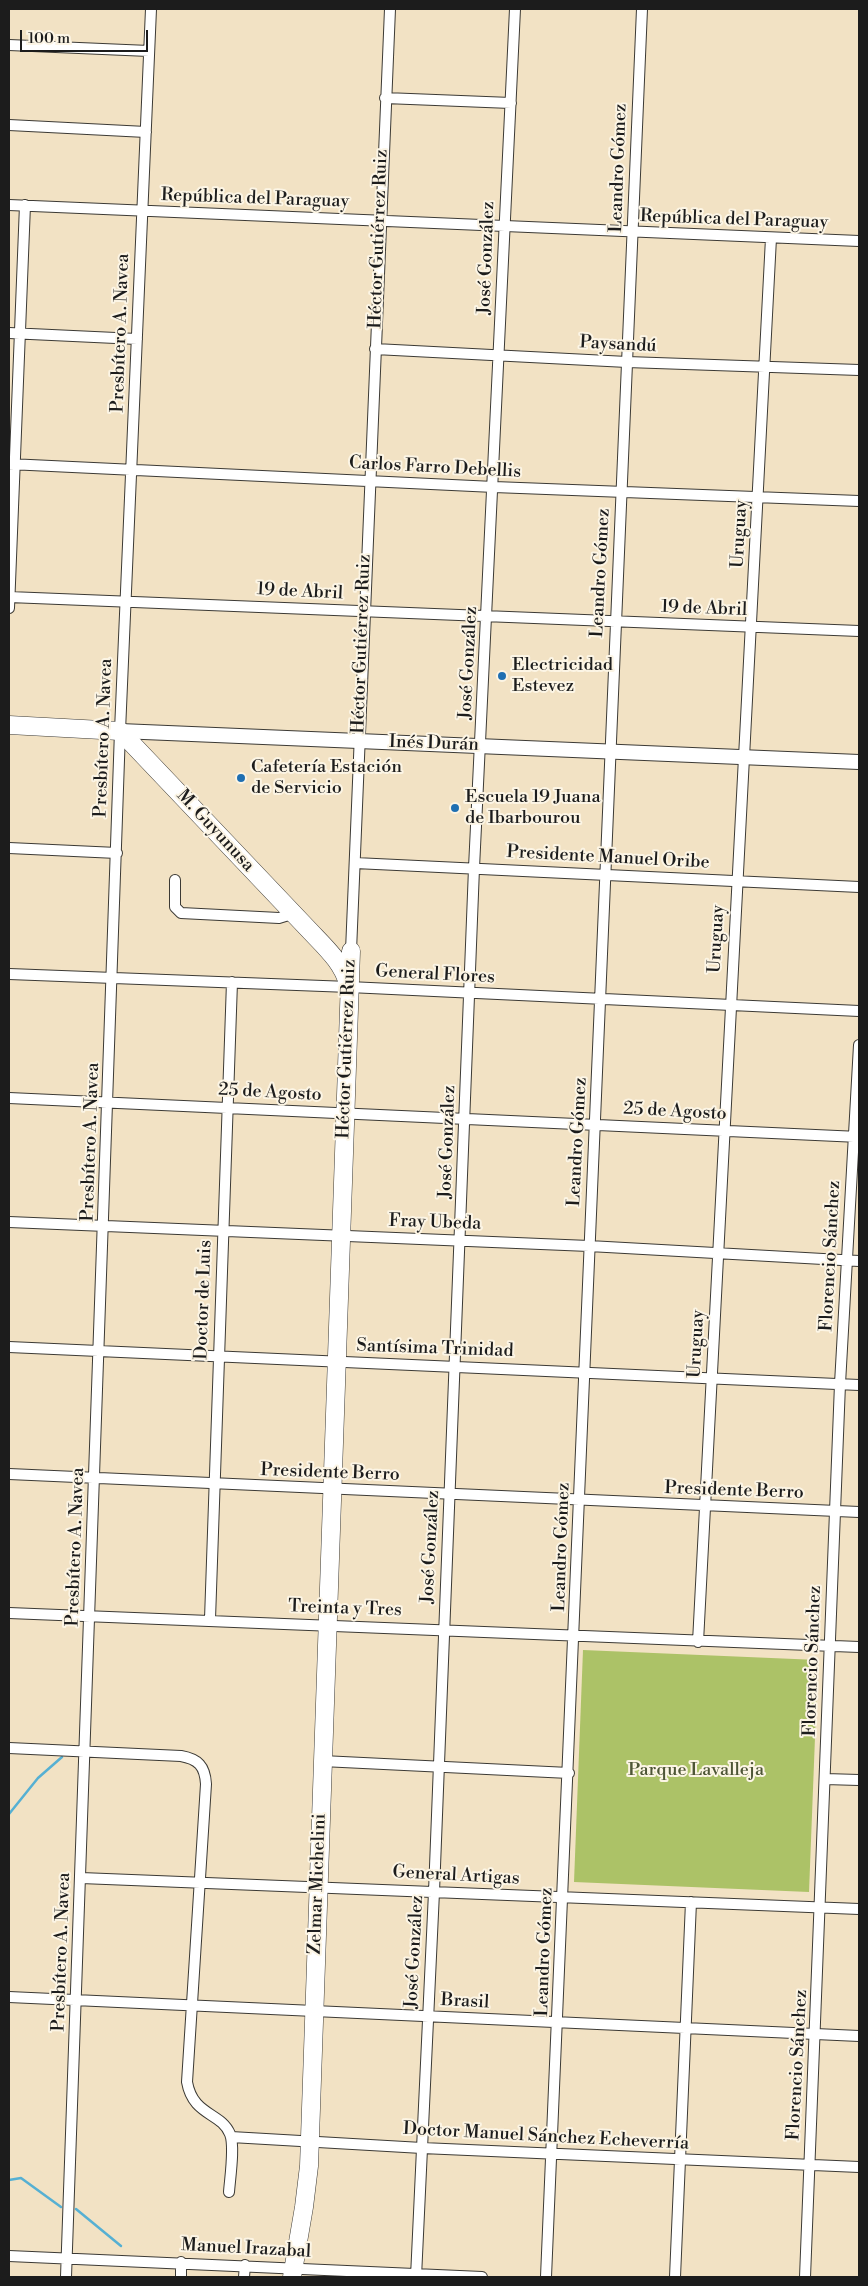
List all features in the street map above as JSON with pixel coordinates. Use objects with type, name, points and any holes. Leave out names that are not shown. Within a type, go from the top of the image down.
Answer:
[{"type":"highway","name":"Inés Durán","points":[[9,725],[120,731]]},
{"type":"highway","name":"M. Guyunusa","points":[[120,731],[310,931],[346,974],[349,987]]},
{"type":"highway","name":"M. Guyunusa","points":[[310,931],[351,951]]},
{"type":"highway","points":[[330,954],[342,954],[351,951]]},
{"type":"highway","name":"Héctor Gutiérrez Ruiz","points":[[332,1490],[351,951]]},
{"type":"highway","name":"Zelmar Michelini","points":[[293,2272],[306,2193],[310,2142],[332,1490]]},
{"type":"street","name":"Presbítero A. Navea","points":[[66,2277],[113,978],[120,731],[151,9]]},
{"type":"street","name":"Héctor Gutiérrez Ruiz","points":[[351,951],[363,611],[390,9]]},
{"type":"street","name":"José González","points":[[416,2276],[466,1118],[474,868],[482,745],[515,9]]},
{"type":"street","name":"Leandro Gómez","points":[[546,2277],[569,1773],[609,750],[642,9]]},
{"type":"street","points":[[9,45],[149,51]]},
{"type":"street","points":[[386,98],[510,103]]},
{"type":"street","points":[[9,125],[146,132]]},
{"type":"street","name":"República del Paraguay","points":[[9,205],[859,241]]},
{"type":"street","points":[[9,608],[12,464],[25,205]]},
{"type":"street","name":"Uruguay","points":[[698,1642],[736,881],[766,367],[771,238]]},
{"type":"street","points":[[9,333],[137,339]]},
{"type":"street","name":"Paysandú","points":[[375,349],[627,362],[859,370]]},
{"type":"street","name":"Carlos Farro Debellis","points":[[12,464],[494,487],[859,501]]},
{"type":"street","name":"19 de Abril","points":[[9,597],[125,600],[751,628],[859,631]]},
{"type":"street","name":"Inés Durán","points":[[120,731],[609,750],[859,762]]},
{"type":"street","points":[[9,848],[117,853]]},
{"type":"street","name":"Presidente Manuel Oribe","points":[[355,863],[859,887]]},
{"type":"street","points":[[176,880],[175,907],[181,914],[279,918],[292,914]]},
{"type":"street","name":"General Flores","points":[[9,974],[469,992],[859,1011]]},
{"type":"street","name":"Doctor de Luis","points":[[210,1619],[232,982]]},
{"type":"street","name":"Florencio Sánchez","points":[[805,2277],[821,1908],[840,1384],[847,1260],[857,1137],[859,1045]]},
{"type":"street","name":"25 de Agosto","points":[[9,1098],[857,1137]]},
{"type":"street","name":"Fray Ubeda","points":[[9,1222],[460,1240],[859,1261]]},
{"type":"street","name":"Santísima Trinidad","points":[[9,1347],[859,1385]]},
{"type":"street","name":"Presidente Berro","points":[[9,1474],[332,1490],[859,1512]]},
{"type":"street","name":"Treinta y Tres","points":[[9,1613],[210,1619],[698,1642],[859,1647]]},
{"type":"street","points":[[9,1748],[85,1750],[181,1756],[199,1763],[205,1773],[201,1882],[187,2075],[189,2090],[200,2108],[224,2125],[231,2137],[229,2192]]},
{"type":"street","points":[[322,1761],[569,1773]]},
{"type":"street","points":[[825,1779],[859,1780]]},
{"type":"street","name":"General Artigas","points":[[81,1878],[859,1909]]},
{"type":"street","points":[[675,2277],[691,1902]]},
{"type":"street","name":"Brasil","points":[[9,1997],[859,2036]]},
{"type":"street","name":"Doctor Manuel Sánchez Echeverría","points":[[231,2137],[422,2148],[859,2167]]},
{"type":"street","name":"Manuel Irazabal","points":[[9,2256],[245,2265],[293,2272],[482,2277]]},
{"type":"street","points":[[180,2277],[181,2262]]},
{"type":"street","points":[[244,2277],[245,2265]]},
{"type":"green space","name":"Parque Lavalleja","points":[[583,1650],[818,1660],[809,1892],[574,1882]]},
{"type":"waterway","points":[[9,1814],[38,1778],[62,1757]]},
{"type":"waterway","points":[[9,2180],[21,2178],[61,2207]]},
{"type":"waterway","points":[[76,2209],[121,2246]]},
{"type":"place","name":"Electricidad Estevez","points":[[502,676]]},
{"type":"place","name":"Cafetería Estación de Servicio","points":[[241,778]]},
{"type":"place","name":"Escuela 19 Juana de Ibarbourou","points":[[455,808]]}]
